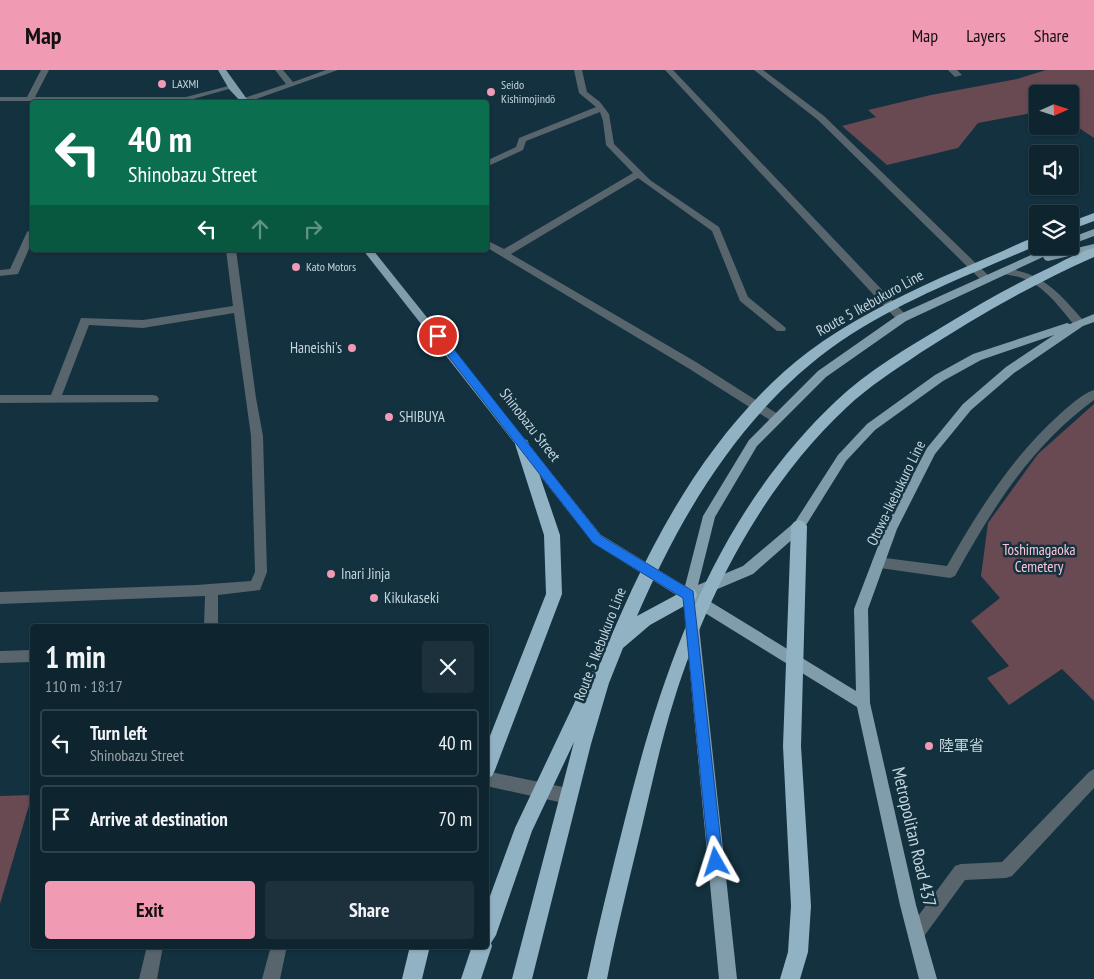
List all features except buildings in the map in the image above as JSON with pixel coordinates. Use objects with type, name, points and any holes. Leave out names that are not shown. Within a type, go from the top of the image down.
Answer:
[{"type":"highway","points":[[1079,222],[1094,216]]},
{"type":"highway","name":"Route 5 Ikebukuro Line","points":[[522,979],[568,796],[601,682],[643,582],[682,509],[714,458],[764,398],[814,355],[840,337],[898,304],[1029,244]]},
{"type":"highway","points":[[597,979],[608,925],[646,769],[671,684],[706,596],[739,533],[771,484],[808,438],[841,404],[876,376],[948,329],[1014,290],[1094,252]]},
{"type":"highway","points":[[489,762],[554,594],[552,535],[522,444]]},
{"type":"highway","points":[[790,979],[798,952],[801,906],[792,746],[799,526]]},
{"type":"highway","points":[[489,927],[524,828],[606,655],[644,620],[689,595]]},
{"type":"highway","points":[[412,979],[419,949]]},
{"type":"highway","points":[[471,979],[481,949]]},
{"type":"main road","points":[[222,70],[242,100]]},
{"type":"main road","points":[[1079,238],[1094,232]]},
{"type":"main road","points":[[1007,269],[1094,247]]},
{"type":"main road","name":"Shinobazu Street","points":[[370,252],[597,539],[864,703]]},
{"type":"main road","points":[[728,979],[689,595],[709,516],[753,443],[822,374],[902,318],[1039,255]]},
{"type":"main road","name":"Otowa-Ikebukuro Line","points":[[689,595],[748,570],[799,526],[842,458],[871,428],[938,378],[977,357],[1094,318]]},
{"type":"main road","name":"Otowa-Ikebukuro Line","points":[[864,703],[861,609],[891,528],[931,451],[961,414],[1010,370],[1079,323]]},
{"type":"main road","name":"Metropolitan Road 437","points":[[864,703],[928,979]]},
{"type":"street","points":[[30,98],[45,70]]},
{"type":"street","points":[[279,70],[291,85]]},
{"type":"street","points":[[302,70],[311,75]]},
{"type":"street","points":[[250,100],[291,85],[311,75],[334,70]]},
{"type":"street","points":[[578,70],[583,93],[595,100],[608,117],[610,145],[647,182],[716,229],[744,299],[782,328]]},
{"type":"street","points":[[669,70],[902,318]]},
{"type":"street","points":[[758,70],[821,118],[986,278]]},
{"type":"street","points":[[190,100],[232,87]]},
{"type":"street","points":[[0,98],[135,100]]},
{"type":"street","points":[[489,163],[520,148],[522,140],[602,108]]},
{"type":"street","points":[[505,253],[639,173]]},
{"type":"street","points":[[0,272],[14,272],[30,236]]},
{"type":"street","points":[[489,245],[692,365],[777,420]]},
{"type":"street","points":[[0,598],[212,590],[255,586],[261,572],[257,436],[250,398],[231,252]]},
{"type":"street","points":[[1007,269],[1028,275],[1039,282],[1079,323]]},
{"type":"street","points":[[55,399],[85,321],[143,324],[240,309]]},
{"type":"street","points":[[878,563],[950,572],[972,534],[1021,460],[1063,416],[1094,394]]},
{"type":"street","points":[[0,400],[153,399]]},
{"type":"street","points":[[211,624],[212,590]]},
{"type":"street","points":[[0,657],[30,656]]},
{"type":"street","points":[[916,933],[961,872],[1006,870],[1094,777]]},
{"type":"street","points":[[489,779],[568,796]]},
{"type":"street","points":[[148,979],[154,949]]},
{"type":"street","points":[[271,979],[278,949]]},
{"type":"green space","points":[[1046,70],[1094,70],[1094,138],[1079,128],[1079,85],[1029,85],[1029,113],[978,123],[958,148],[887,165],[842,126],[876,117],[868,110],[931,95],[1017,79]]},
{"type":"green space","name":"Toshimagaoka Cemetery","points":[[1094,404],[1094,701],[1062,669],[1009,705],[987,678],[1009,666],[971,621],[1000,598],[981,576],[988,523],[1038,454]]},
{"type":"green space","points":[[30,795],[30,802],[0,904],[0,796]]},
{"type":"place","name":"LAXMI","points":[[162,84]]},
{"type":"place","name":"Seido Kishimojindō","points":[[491,92]]},
{"type":"place","name":"Kato Motors","points":[[296,267]]},
{"type":"place","name":"Haneishi's","points":[[352,348]]},
{"type":"place","name":"SHIBUYA","points":[[389,417]]},
{"type":"place","name":"Inari Jinja","points":[[331,574]]},
{"type":"place","name":"Kikukaseki","points":[[374,598]]},
{"type":"place","name":"陸軍省","points":[[929,746]]},
{"type":"route","points":[[438,336],[597,539],[689,595],[716,862]]}]
